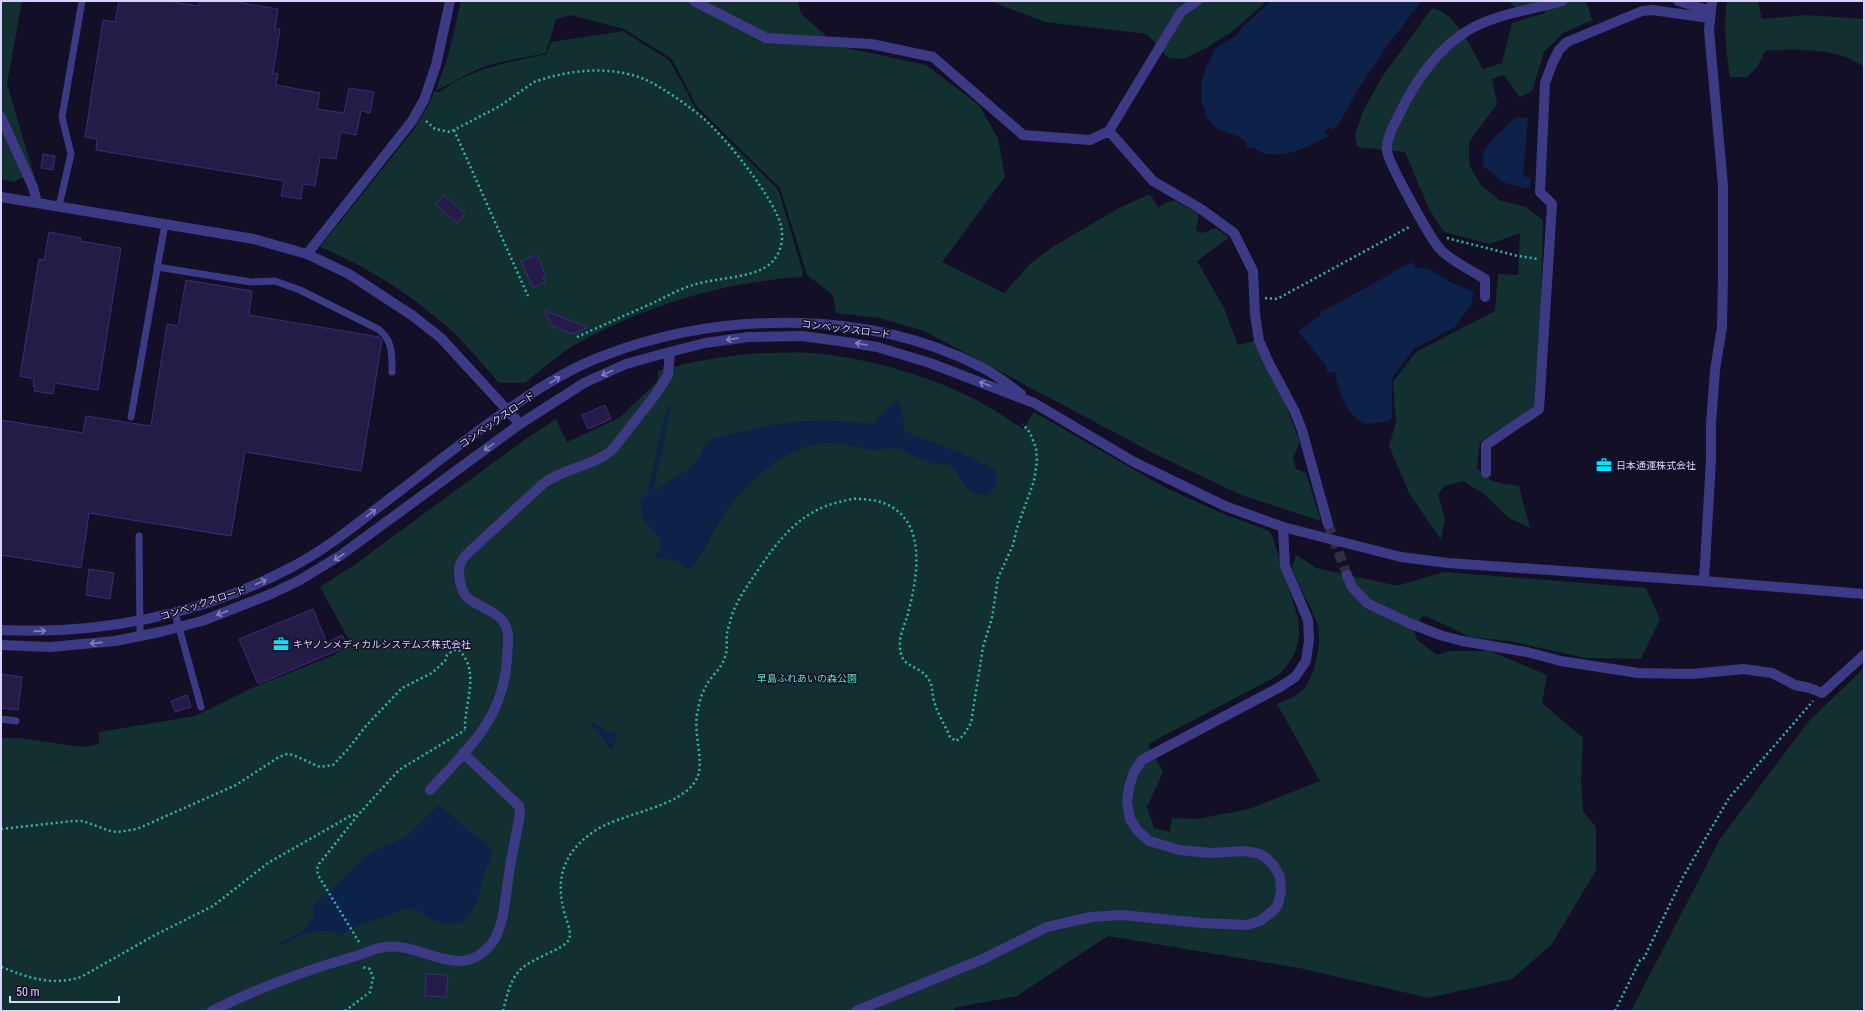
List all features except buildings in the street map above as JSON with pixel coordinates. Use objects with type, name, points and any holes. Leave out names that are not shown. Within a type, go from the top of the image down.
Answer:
[{"type":"street","points":[[307,254],[392,147],[424,100],[436,65],[450,1]]},
{"type":"street","points":[[694,1],[766,38],[871,44],[933,57],[1023,135],[1090,140],[1109,131],[1181,12],[1197,1]]},
{"type":"street","points":[[1485,297],[1485,279],[1440,250],[1429,234],[1393,167],[1388,153],[1387,144],[1406,100],[1422,73],[1447,46],[1468,30],[1516,12],[1536,9],[1562,1]]},
{"type":"street","points":[[1678,1],[1711,10]]},
{"type":"street","points":[[1486,473],[1486,445],[1539,409],[1552,204],[1540,192],[1546,83],[1553,62],[1567,42],[1642,11],[1711,10]]},
{"type":"street","points":[[1704,581],[1711,460],[1711,424],[1715,370],[1722,327],[1723,275],[1723,186],[1709,30],[1711,10]]},
{"type":"street","points":[[1,117],[33,187],[37,203]]},
{"type":"street","points":[[1109,131],[1153,181],[1201,209],[1234,233],[1253,271],[1254,314],[1259,341],[1295,412],[1302,430],[1328,524]]},
{"type":"street","points":[[1,197],[254,239],[307,254],[349,274],[413,316],[441,338],[520,424]]},
{"type":"street","name":"コンベックスロード","points":[[1,630],[29,631],[112,625],[140,621],[208,604],[251,587],[289,569],[330,544],[507,410],[562,376],[601,356],[664,337],[701,328],[774,322],[845,327],[899,336],[937,348],[981,366],[1034,403]]},
{"type":"street","name":"コンベックスロード","points":[[1,645],[50,647],[115,641],[179,627],[238,607],[300,580],[341,556],[520,424],[584,383],[626,364],[705,343],[748,337],[802,336],[877,347],[930,363],[1034,403]]},
{"type":"street","points":[[430,790],[464,754],[487,725],[503,690],[508,635],[506,626],[497,615],[469,599],[465,595],[459,572],[460,564],[469,552],[544,482],[552,477],[604,457],[613,449],[656,394],[668,375],[670,352]]},
{"type":"street","points":[[1034,403],[1134,462],[1225,506],[1283,527],[1401,557],[1448,563],[1864,594]]},
{"type":"street","points":[[856,1011],[983,959],[1046,927],[1091,917],[1122,915],[1202,923],[1247,925],[1260,921],[1274,910],[1278,904],[1281,892],[1280,877],[1274,866],[1266,858],[1260,854],[1245,851],[1189,852],[1149,841],[1137,830],[1130,820],[1127,802],[1129,787],[1134,772],[1142,760],[1280,687],[1295,677],[1306,662],[1309,640],[1308,620],[1284,566],[1283,527]]},
{"type":"street","points":[[1347,575],[1352,587],[1366,603],[1409,623],[1440,635],[1462,641],[1527,652],[1561,661],[1638,673],[1692,674],[1743,669],[1772,674],[1795,685],[1810,688],[1822,693],[1864,655]]},
{"type":"street","points":[[212,1011],[294,975],[384,947],[402,946],[436,958],[452,961],[476,957],[492,942],[500,924],[520,814],[519,806],[464,754]]},
{"type":"lane","points":[[59,206],[71,154],[62,117],[82,1]]},
{"type":"lane","points":[[131,417],[165,224]]},
{"type":"lane","points":[[157,266],[251,282],[275,281],[300,290],[378,329],[386,335],[392,354],[392,372]]},
{"type":"lane","points":[[139,536],[140,636]]},
{"type":"lane","points":[[175,613],[201,707]]},
{"type":"lane","points":[[1,719],[16,721]]},
{"type":"path","points":[[417,112],[435,129],[450,132],[487,114],[534,82],[575,71],[596,70],[628,74],[654,84],[703,118],[720,134],[773,206],[782,228],[782,238],[778,254],[768,266],[755,272],[693,285],[575,338]]},
{"type":"path","points":[[454,130],[528,296]]},
{"type":"path","points":[[1254,298],[1277,299],[1422,220]]},
{"type":"path","points":[[1429,234],[1518,256],[1548,260]]},
{"type":"path","points":[[503,1011],[510,984],[521,969],[534,959],[563,946],[569,941],[570,934],[560,886],[564,865],[576,848],[593,832],[612,822],[674,800],[690,789],[698,777],[700,761],[695,730],[697,710],[706,686],[725,660],[727,650],[727,633],[732,616],[747,586],[774,547],[800,519],[823,506],[856,498],[878,500],[898,509],[911,529],[915,548],[916,578],[916,585],[899,644],[901,655],[908,666],[925,674],[933,685],[934,701],[950,737],[956,740],[963,736],[971,723],[983,647],[992,618],[998,578],[1013,545],[1016,528],[1034,481],[1037,460],[1036,448],[1030,433],[1022,424]]},
{"type":"path","points":[[1,829],[78,821],[110,831],[126,832],[148,826],[236,785],[287,754],[300,757],[320,767],[333,765],[402,688],[432,673],[445,661],[447,655],[454,650],[459,650],[464,655],[471,671],[471,689],[464,722],[465,730],[400,770],[358,815],[319,864],[318,875],[362,947]]},
{"type":"path","points":[[1615,1011],[1640,960],[1644,958],[1683,877],[1729,798],[1805,710],[1822,693]]},
{"type":"path","points":[[1,967],[47,981],[70,980],[81,977],[155,935],[214,906],[268,863],[352,815],[358,815]]},
{"type":"path","points":[[345,1011],[370,992],[373,985],[373,978],[370,969],[362,967],[355,969],[349,958]]},
{"type":"green space","points":[[1,1],[22,1],[7,84],[35,178],[20,178],[15,182],[1,179]]},
{"type":"green space","points":[[461,1],[798,1],[801,14],[838,46],[926,65],[979,105],[998,139],[1005,177],[942,262],[1004,293],[1031,263],[1051,248],[1119,208],[1150,194],[1158,207],[1174,200],[1199,214],[1196,230],[1202,233],[1216,228],[1229,238],[1197,261],[1224,308],[1238,345],[1254,341],[1283,399],[1300,442],[1293,457],[1296,469],[1306,473],[1321,521],[1241,495],[1155,454],[924,331],[879,318],[836,313],[833,295],[807,275],[780,188],[697,107],[672,59],[624,29],[571,15],[556,19],[546,53],[510,60],[474,71],[436,90],[449,53]]},
{"type":"green space","points":[[990,1],[1267,1],[1232,32],[1206,48],[1183,59],[1168,58],[1147,34],[1045,22]]},
{"type":"green space","points":[[1509,1],[1541,1],[1516,9]]},
{"type":"green space","points":[[1543,1],[1586,1],[1592,20],[1563,33],[1544,52],[1532,91],[1520,97],[1504,75],[1492,79],[1497,104],[1469,142],[1469,165],[1480,184],[1499,200],[1526,207],[1543,220],[1541,337],[1537,405],[1480,442],[1477,468],[1491,480],[1519,486],[1530,528],[1509,518],[1485,495],[1463,481],[1444,486],[1438,495],[1445,518],[1441,540],[1409,493],[1389,446],[1396,422],[1393,382],[1416,352],[1495,311],[1498,274],[1518,275],[1520,233],[1490,244],[1444,232],[1429,209],[1405,152],[1357,147],[1355,134],[1364,109],[1382,77],[1432,8],[1441,11],[1456,24],[1463,33],[1483,69],[1502,63],[1512,23],[1545,13]]},
{"type":"green space","points":[[1727,1],[1758,1],[1762,19],[1807,15],[1864,19],[1864,67],[1842,56],[1830,53],[1804,50],[1766,50],[1757,67],[1747,77],[1730,77],[1727,58],[1725,20]]},
{"type":"green space","points":[[623,31],[670,61],[696,109],[778,189],[803,272],[802,277],[774,279],[746,284],[689,297],[661,306],[633,316],[574,345],[552,360],[525,383],[499,383],[456,335],[409,296],[357,264],[320,247],[414,129],[428,106],[434,91],[440,92],[465,77],[491,67],[547,54],[551,42]]},
{"type":"green space","name":"早島ふれあいの森公園","points":[[758,353],[813,353],[857,359],[903,371],[926,378],[968,396],[996,411],[1023,429],[1034,412],[1164,487],[1219,512],[1269,531],[1272,535],[1298,618],[1299,635],[1296,650],[1288,664],[1277,676],[1148,744],[1163,772],[1147,807],[1154,828],[1170,832],[1172,818],[1197,819],[1249,809],[1320,781],[1277,704],[1303,690],[1311,676],[1317,658],[1319,630],[1292,567],[1297,555],[1316,568],[1394,585],[1400,585],[1444,572],[1646,588],[1660,619],[1641,659],[1585,658],[1509,641],[1470,637],[1424,615],[1413,627],[1417,640],[1437,655],[1450,651],[1490,651],[1547,675],[1542,703],[1583,738],[1581,779],[1583,811],[1596,827],[1596,870],[1552,944],[1512,979],[1429,998],[1299,968],[1108,936],[1017,996],[954,1008],[956,1011],[1,1011],[1,738],[19,738],[82,747],[99,744],[99,732],[195,716],[252,688],[334,655],[351,644],[320,587],[357,563],[524,440],[556,419],[567,442],[619,418],[657,382],[658,371],[708,359]]},
{"type":"green space","points":[[1864,668],[1864,1008],[1854,1011],[1631,1011],[1720,839],[1809,721]]},
{"type":"water","points":[[1271,1],[1422,1],[1390,42],[1357,91],[1339,124],[1333,130],[1329,127],[1325,132],[1329,136],[1299,150],[1283,154],[1266,154],[1252,147],[1247,148],[1246,142],[1238,136],[1219,130],[1208,119],[1201,101],[1201,84],[1205,70],[1215,49],[1238,34],[1243,26]]},
{"type":"water","points":[[1517,117],[1528,118],[1523,176],[1531,178],[1530,189],[1505,183],[1483,166],[1483,153],[1492,139]]},
{"type":"water","points":[[1412,262],[1416,267],[1429,269],[1454,284],[1474,291],[1471,306],[1455,327],[1414,349],[1392,378],[1392,417],[1389,421],[1365,424],[1358,420],[1348,408],[1341,394],[1335,372],[1327,373],[1327,366],[1299,333],[1300,330],[1320,316],[1320,313]]},
{"type":"water","points":[[896,401],[899,402],[904,421],[903,431],[959,452],[994,469],[997,479],[996,487],[987,495],[977,494],[965,485],[952,467],[921,459],[898,448],[875,450],[833,443],[817,445],[801,449],[772,464],[747,486],[726,511],[692,568],[686,568],[673,560],[657,559],[655,556],[661,545],[660,540],[643,516],[641,500],[647,495],[667,406],[671,407],[653,492],[686,471],[698,459],[705,446],[714,438],[772,425],[794,422],[823,420],[876,424],[877,419]]},
{"type":"water","points":[[594,721],[605,732],[618,732],[613,748],[610,749],[601,735],[590,725]]},
{"type":"water","points":[[439,805],[494,852],[485,872],[478,898],[470,915],[456,924],[445,924],[435,921],[418,911],[408,908],[360,925],[339,936],[334,932],[320,931],[304,934],[281,946],[279,944],[302,931],[313,918],[313,906],[364,859],[376,850],[404,838]]},
{"type":"tunnel","points":[[1328,524],[1347,575]]},
{"type":"place","name":"日本通運株式会社","points":[[1604,465]]},
{"type":"place","name":"キヤノンメディカルシステムズ株式会社","points":[[281,644]]}]
